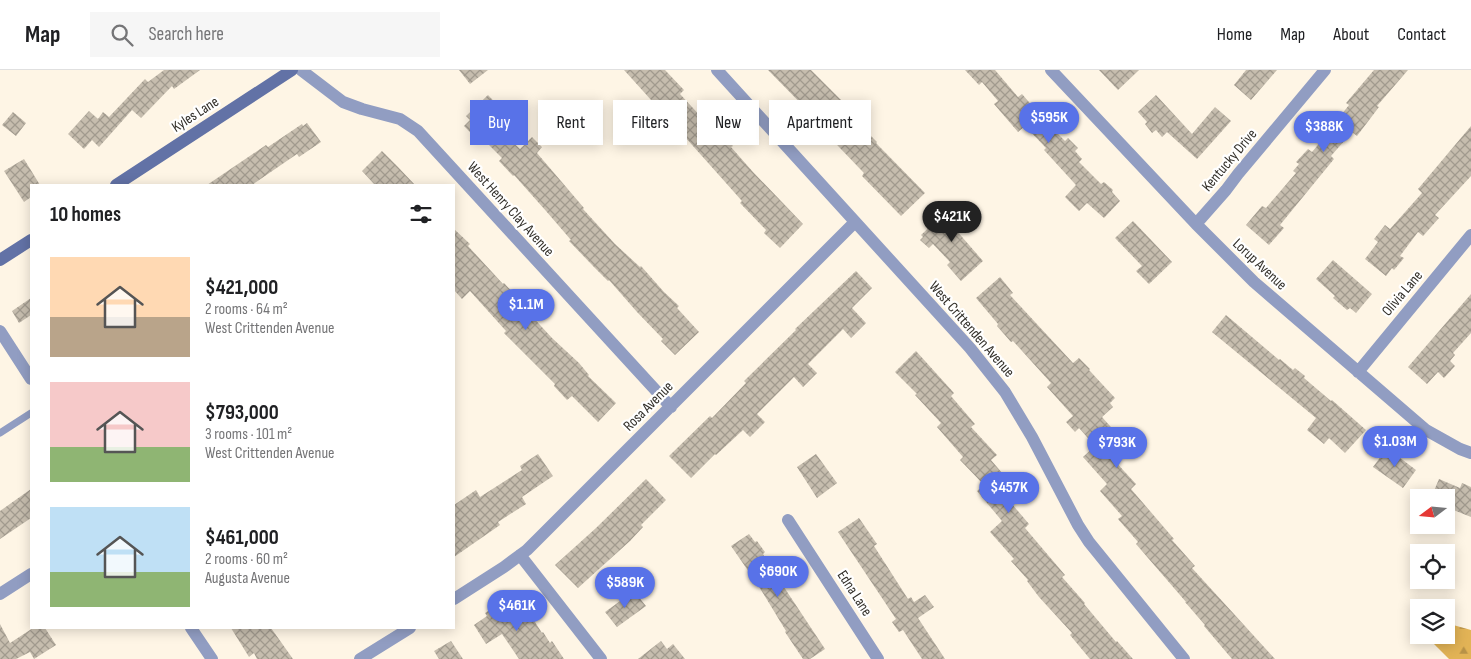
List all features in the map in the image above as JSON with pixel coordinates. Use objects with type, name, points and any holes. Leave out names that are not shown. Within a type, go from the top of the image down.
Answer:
[{"type":"main road","name":"Kyles Lane","points":[[118,184],[292,70]]},
{"type":"main road","points":[[1,257],[30,241]]},
{"type":"street","name":"West Henry Clay Avenue","points":[[301,70],[343,102],[400,119],[418,131],[670,406]]},
{"type":"street","name":"West Crittenden Avenue","points":[[717,70],[970,348],[1005,392],[1032,437],[1078,525],[1089,542],[1184,659]]},
{"type":"street","name":"Lorup Avenue","points":[[1051,70],[1196,224],[1254,282],[1426,430],[1471,453]]},
{"type":"street","name":"Kentucky Drive","points":[[1196,224],[1325,70]]},
{"type":"street","name":"Rosa Avenue","points":[[455,598],[504,567],[548,529],[855,222]]},
{"type":"street","name":"Olivia Lane","points":[[1358,372],[1471,235]]},
{"type":"street","points":[[0,331],[30,377]]},
{"type":"street","name":"Edna Lane","points":[[788,520],[878,659]]},
{"type":"street","points":[[520,555],[601,659]]},
{"type":"street","points":[[0,594],[30,575]]},
{"type":"street","points":[[192,629],[212,659]]},
{"type":"street","points":[[360,659],[408,629]]},
{"type":"lane","points":[[0,433],[30,414]]},
{"type":"green space","points":[[1455,626],[1471,630],[1471,659],[1449,659],[1434,644],[1455,644]]},
{"type":"building","points":[[164,70],[200,70],[174,89],[172,86],[141,118],[132,110],[99,147],[92,140],[84,149],[68,134],[89,111],[98,119],[103,112],[109,117],[145,79],[148,82]]},
{"type":"building","points":[[459,70],[488,70],[470,84]]},
{"type":"building","points":[[624,70],[665,70],[684,90],[680,94],[686,100],[651,100]]},
{"type":"building","points":[[768,70],[811,70],[841,100],[797,100]]},
{"type":"building","points":[[965,70],[995,70],[1018,97],[1022,94],[1065,141],[1068,138],[1078,148],[1075,151],[1082,159],[1079,162],[1101,184],[1104,182],[1113,190],[1112,192],[1120,201],[1104,218],[1087,203],[1079,211],[1065,197],[1076,185],[1044,150],[1046,148],[1025,126],[1018,132],[994,104],[998,101],[982,82],[979,85]]},
{"type":"building","points":[[1099,70],[1139,70],[1118,90]]},
{"type":"building","points":[[1246,70],[1277,70],[1251,100],[1234,85]]},
{"type":"building","points":[[1374,70],[1408,70],[1377,106],[1379,107],[1357,136],[1352,132],[1331,156],[1334,159],[1280,225],[1284,228],[1269,245],[1246,225],[1262,206],[1266,208],[1296,173],[1293,171],[1299,164],[1296,162],[1308,149],[1312,152],[1338,121],[1349,105],[1346,103]]},
{"type":"building","points":[[488,95],[493,100],[483,100]]},
{"type":"building","points":[[1156,95],[1192,134],[1215,107],[1231,121],[1197,159],[1167,132],[1162,137],[1156,130],[1152,133],[1145,124],[1147,122],[1138,112]]},
{"type":"building","points":[[687,102],[697,112],[697,145],[732,145],[731,147],[753,172],[803,224],[780,248],[764,233],[766,230],[740,203],[742,201],[687,139]]},
{"type":"building","points":[[13,112],[26,123],[16,136],[2,125]]},
{"type":"building","points":[[470,112],[470,120],[466,116]]},
{"type":"building","points":[[470,120],[470,132],[464,126]]},
{"type":"building","points":[[307,123],[321,142],[299,157],[297,154],[253,184],[208,184],[266,145],[268,147],[302,124],[303,126]]},
{"type":"building","points":[[1471,126],[1471,176],[1435,215],[1439,218],[1423,236],[1418,232],[1400,256],[1404,258],[1386,276],[1365,259],[1378,242],[1374,239],[1385,225],[1390,229],[1422,193],[1418,189]]},
{"type":"building","points":[[871,136],[925,193],[901,216],[862,176],[864,173],[837,145],[871,145]]},
{"type":"building","points":[[532,137],[542,147],[537,153],[583,209],[615,244],[641,266],[679,306],[677,308],[699,332],[675,355],[661,341],[663,339],[609,280],[569,241],[571,240],[546,211],[499,161],[502,158],[489,145],[516,145],[520,149],[524,145],[528,145],[528,141]]},
{"type":"building","points":[[382,151],[414,184],[374,184],[362,171]]},
{"type":"building","points":[[24,159],[39,184],[30,184],[30,198],[24,202],[4,171]]},
{"type":"building","points":[[953,205],[967,220],[956,230],[983,261],[961,281],[947,265],[950,262],[933,244],[929,248],[920,240],[923,237],[921,235]]},
{"type":"building","points":[[1133,221],[1172,262],[1149,284],[1136,271],[1142,266],[1115,238]]},
{"type":"building","points":[[455,230],[470,244],[468,246],[519,299],[517,300],[552,338],[579,363],[588,376],[616,403],[598,422],[572,396],[567,400],[554,386],[555,384],[504,333],[506,331],[470,291],[462,299],[455,291]]},
{"type":"building","points":[[1333,260],[1372,294],[1356,313],[1350,308],[1347,310],[1316,279]]},
{"type":"building","points":[[856,271],[872,288],[852,308],[866,323],[851,338],[843,329],[808,364],[817,373],[803,387],[794,377],[757,414],[765,422],[750,437],[743,430],[691,478],[669,456],[710,416],[712,418],[746,383],[744,381]]},
{"type":"building","points":[[1000,277],[1013,293],[1010,295],[1073,363],[1079,358],[1115,398],[1110,403],[1113,407],[1102,417],[1127,445],[1112,458],[1136,484],[1131,489],[1195,566],[1192,568],[1275,659],[1232,659],[1136,544],[1138,542],[1118,519],[1122,516],[1100,491],[1107,484],[1083,457],[1095,446],[1079,428],[1075,432],[1066,422],[1073,416],[1047,387],[1051,383],[1013,341],[1011,342],[976,298]]},
{"type":"building","points":[[1471,294],[1471,333],[1453,353],[1455,355],[1450,361],[1455,366],[1444,378],[1438,372],[1427,384],[1408,367]]},
{"type":"building","points":[[30,299],[30,316],[19,323],[12,311]]},
{"type":"building","points":[[1226,315],[1279,360],[1293,370],[1295,368],[1305,376],[1304,378],[1366,430],[1345,453],[1329,438],[1324,444],[1307,430],[1316,418],[1212,332]]},
{"type":"building","points":[[916,351],[954,393],[951,396],[975,424],[971,427],[997,455],[991,460],[1014,487],[1005,496],[1029,524],[1025,528],[1065,575],[1062,577],[1084,604],[1133,659],[1090,659],[1070,635],[1072,633],[1039,597],[1028,580],[1011,561],[1014,559],[990,532],[1002,521],[977,491],[984,485],[960,460],[963,457],[937,427],[941,423],[915,395],[917,394],[895,372]]},
{"type":"building","points":[[1387,448],[1416,470],[1403,488],[1373,467]]},
{"type":"building","points":[[538,454],[553,476],[522,497],[526,504],[498,522],[500,525],[455,556],[455,504],[476,490],[480,497],[522,470],[520,466]]},
{"type":"building","points":[[816,454],[837,483],[817,498],[797,467]]},
{"type":"building","points":[[646,479],[666,500],[641,525],[643,527],[630,541],[578,588],[555,565]]},
{"type":"building","points":[[1439,479],[1460,488],[1462,483],[1471,487],[1471,517],[1455,511],[1455,489],[1435,489]]},
{"type":"building","points":[[30,490],[30,519],[0,539],[0,511]]},
{"type":"building","points":[[859,518],[877,544],[874,546],[908,599],[911,597],[914,602],[925,595],[934,607],[918,618],[945,659],[922,659],[903,630],[899,632],[892,622],[896,619],[838,532]]},
{"type":"building","points":[[749,534],[765,552],[763,554],[768,563],[825,649],[810,659],[803,659],[758,585],[731,546]]},
{"type":"building","points":[[634,591],[646,606],[617,627],[605,612]]},
{"type":"building","points":[[519,597],[542,633],[550,643],[552,641],[564,659],[519,659],[502,634],[486,644],[474,625],[487,616],[485,613],[497,605],[499,609]]},
{"type":"building","points":[[0,624],[10,643],[31,629],[46,629],[56,645],[34,659],[30,652],[16,659],[0,659]]},
{"type":"building","points":[[232,629],[272,629],[293,659],[257,659],[254,653],[249,657]]},
{"type":"building","points":[[451,641],[463,659],[439,659],[434,651]]},
{"type":"building","points":[[661,641],[667,649],[673,644],[685,659],[638,659]]}]
